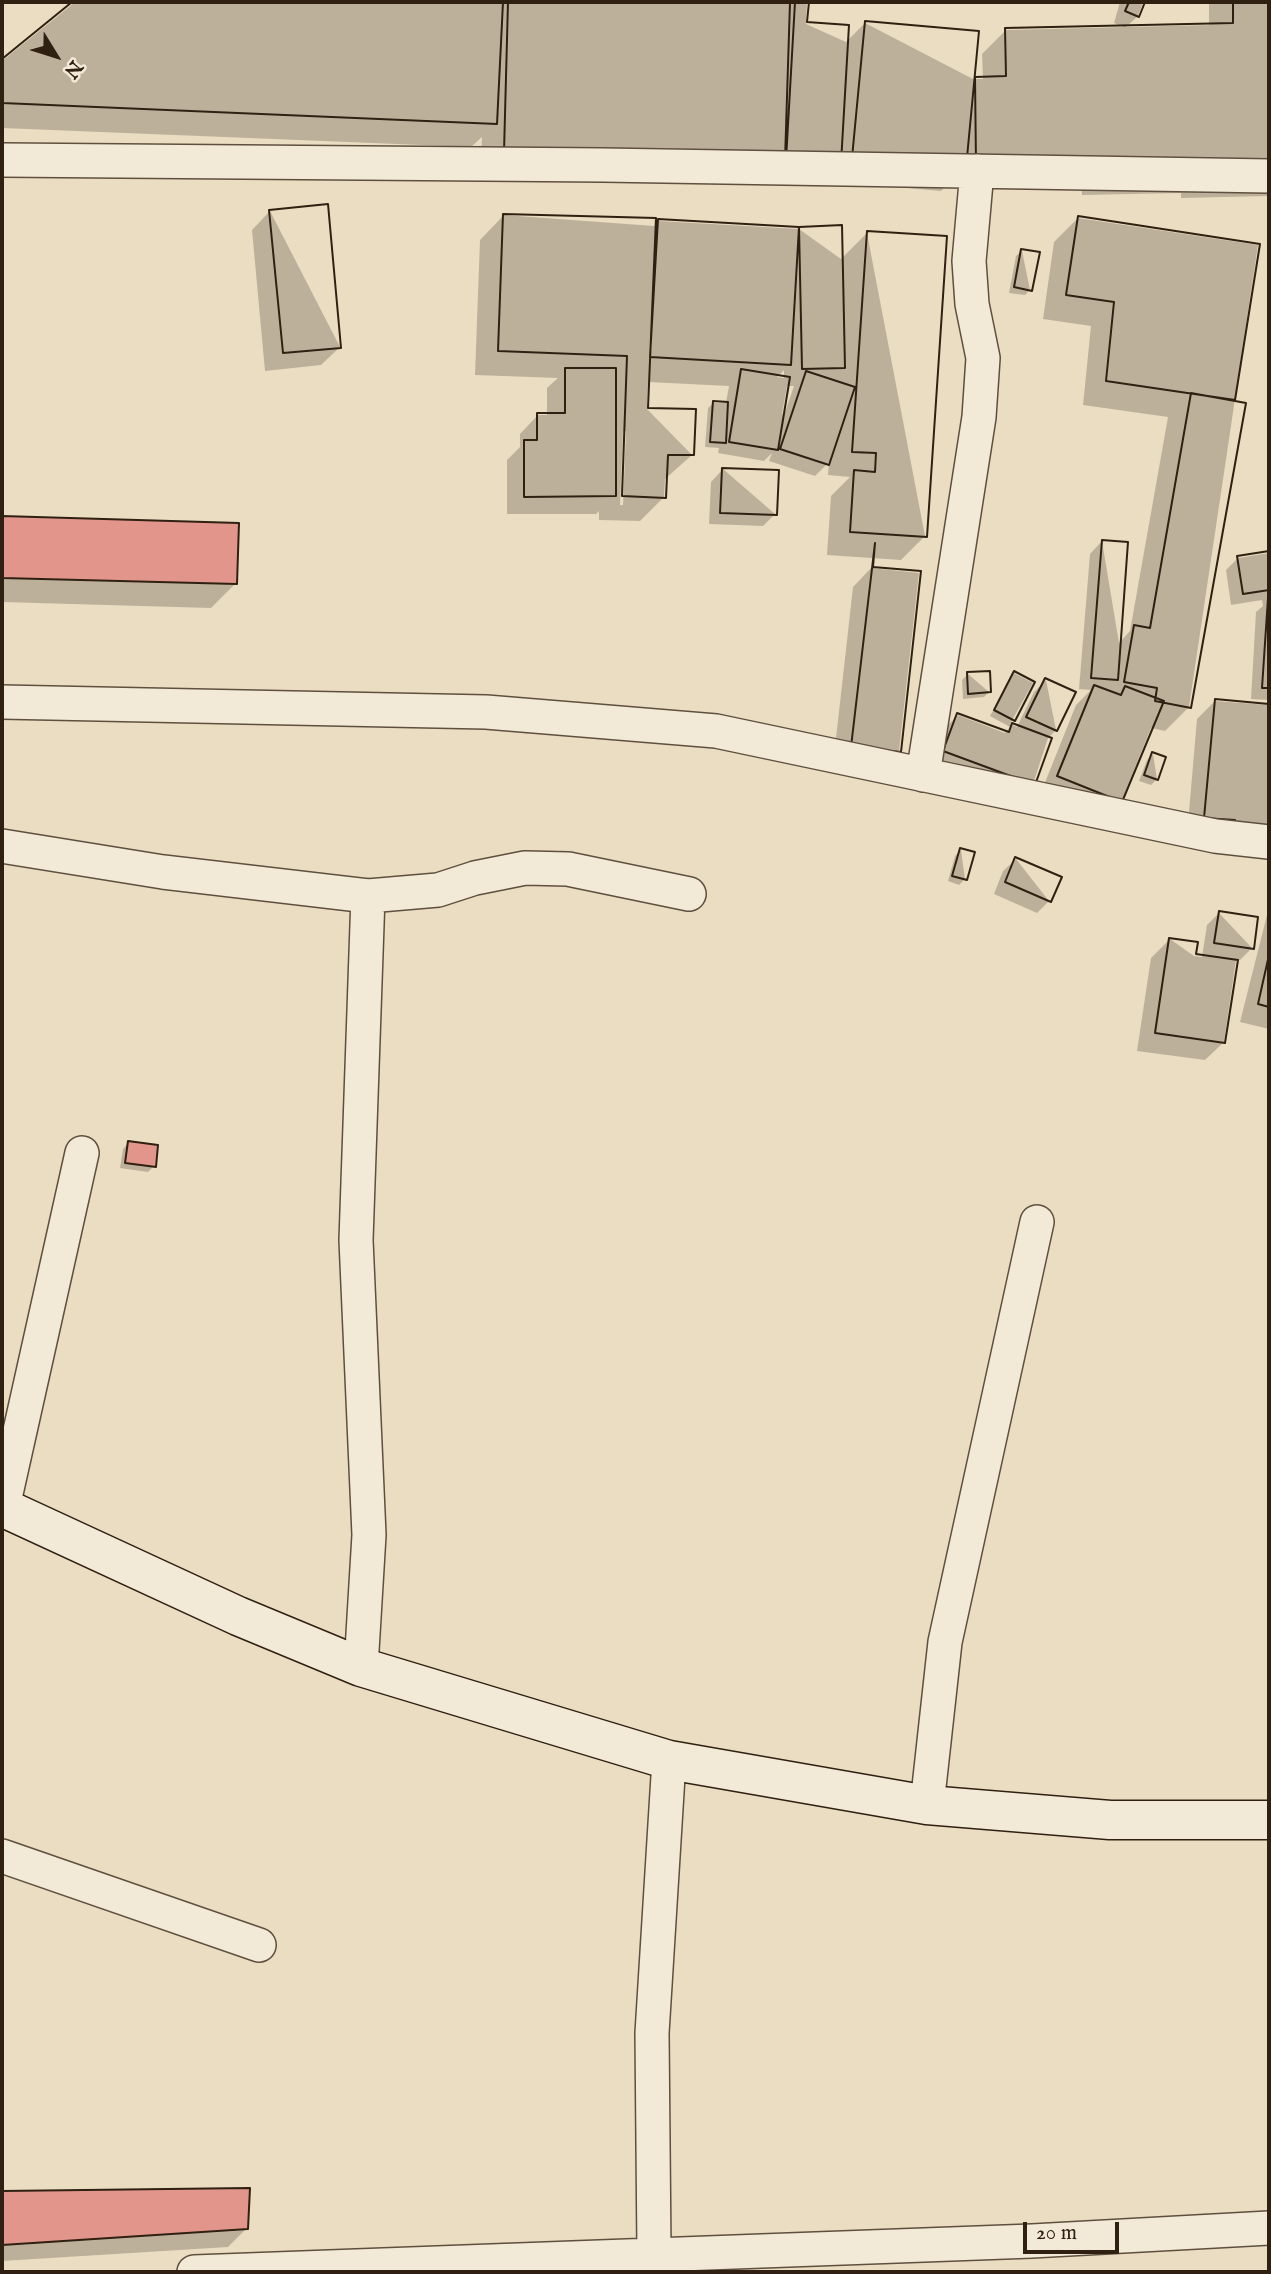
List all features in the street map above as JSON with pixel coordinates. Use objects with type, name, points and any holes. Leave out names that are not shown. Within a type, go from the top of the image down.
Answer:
[{"type":"main road","points":[[2,1507],[238,1616],[361,1667],[669,1760],[927,1805],[1110,1820],[1269,1819]]},
{"type":"street","points":[[2,160],[1269,176]]},
{"type":"street","points":[[923,775],[979,417],[983,358],[972,304],[969,261],[977,171]]},
{"type":"street","points":[[2,702],[526,716],[716,731],[1215,836],[1269,842]]},
{"type":"street","points":[[2,846],[163,872],[368,896],[438,890],[475,878],[525,868],[568,869],[689,894]]},
{"type":"street","points":[[361,1667],[369,1535],[356,1240],[368,896]]},
{"type":"street","points":[[2,1507],[82,1153]]},
{"type":"street","points":[[927,1805],[944,1642],[1037,1222]]},
{"type":"street","points":[[654,2253],[652,2033],[669,1760]]},
{"type":"street","points":[[2,1856],[258,1945]]},
{"type":"street","points":[[194,2272],[1032,2241],[1269,2228]]},
{"type":"building","points":[[72,2],[503,2],[497,124],[2,103],[2,59]]},
{"type":"building","points":[[72,2],[503,2],[497,124],[2,103],[2,59]]},
{"type":"building","points":[[508,2],[790,2],[785,160],[504,152]]},
{"type":"building","points":[[508,2],[790,2],[785,160],[504,152]]},
{"type":"building","points":[[795,2],[809,2],[807,22],[849,25],[841,163],[786,160]]},
{"type":"building","points":[[795,2],[809,2],[807,22],[849,25],[841,163],[786,160]]},
{"type":"building","points":[[1129,2],[1145,2],[1139,17],[1125,11]]},
{"type":"building","points":[[1129,2],[1145,2],[1139,17],[1125,11]]},
{"type":"building","points":[[1233,2],[1269,2],[1269,174],[976,164],[975,77],[1006,76],[1005,28],[1233,23]]},
{"type":"building","points":[[1233,2],[1269,2],[1269,174],[976,164],[975,77],[1006,76],[1005,28],[1233,23]]},
{"type":"building","points":[[865,21],[979,31],[966,168],[852,158]]},
{"type":"building","points":[[865,21],[979,31],[966,168],[852,158]]},
{"type":"building","points":[[328,204],[341,348],[283,353],[269,210]]},
{"type":"building","points":[[328,204],[341,348],[283,353],[269,210]]},
{"type":"building","points":[[503,214],[656,218],[648,408],[696,409],[694,455],[668,455],[666,498],[622,496],[627,356],[498,351]]},
{"type":"building","points":[[503,214],[656,218],[648,408],[696,409],[694,455],[668,455],[666,498],[622,496],[627,356],[498,351]]},
{"type":"building","points":[[1078,216],[1260,244],[1235,400],[1106,381],[1114,302],[1066,295]]},
{"type":"building","points":[[1078,216],[1260,244],[1235,400],[1106,381],[1114,302],[1066,295]]},
{"type":"building","points":[[658,219],[799,227],[791,365],[650,357]]},
{"type":"building","points":[[658,219],[799,227],[791,365],[650,357]]},
{"type":"building","points":[[842,225],[845,368],[802,369],[799,227]]},
{"type":"building","points":[[842,225],[845,368],[802,369],[799,227]]},
{"type":"building","points":[[867,231],[947,236],[927,537],[850,532],[854,470],[875,472],[876,453],[852,452]]},
{"type":"building","points":[[867,231],[947,236],[927,537],[850,532],[854,470],[875,472],[876,453],[852,452]]},
{"type":"building","points":[[1021,249],[1040,252],[1032,291],[1014,287]]},
{"type":"building","points":[[1021,249],[1040,252],[1032,291],[1014,287]]},
{"type":"building","points":[[565,368],[616,368],[616,496],[524,497],[524,440],[537,440],[537,413],[565,413]]},
{"type":"building","points":[[565,368],[616,368],[616,496],[524,497],[524,440],[537,440],[537,413],[565,413]]},
{"type":"building","points":[[741,369],[790,377],[778,450],[729,442]]},
{"type":"building","points":[[741,369],[790,377],[778,450],[729,442]]},
{"type":"building","points":[[806,371],[855,387],[829,465],[780,449]]},
{"type":"building","points":[[806,371],[855,387],[829,465],[780,449]]},
{"type":"building","points":[[1191,393],[1246,403],[1191,708],[1155,701],[1157,688],[1124,682],[1134,625],[1150,628]]},
{"type":"building","points":[[1191,393],[1246,403],[1191,708],[1155,701],[1157,688],[1124,682],[1134,625],[1150,628]]},
{"type":"building","points":[[713,401],[728,402],[726,443],[710,442]]},
{"type":"building","points":[[713,401],[728,402],[726,443],[710,442]]},
{"type":"building","points":[[722,468],[779,470],[777,515],[720,513]]},
{"type":"building","points":[[722,468],[779,470],[777,515],[720,513]]},
{"type":"building","points":[[2,516],[239,523],[237,584],[2,578]]},
{"type":"building","points":[[1102,540],[1128,542],[1118,680],[1091,678]]},
{"type":"building","points":[[1102,540],[1128,542],[1118,680],[1091,678]]},
{"type":"building","points":[[875,543],[873,567],[921,571],[901,752],[851,747]]},
{"type":"building","points":[[875,543],[873,567],[921,571],[901,752],[851,747]]},
{"type":"building","points":[[1269,551],[1269,590],[1243,594],[1237,556]]},
{"type":"building","points":[[1269,551],[1269,590],[1243,594],[1237,556]]},
{"type":"building","points":[[1268,598],[1269,688],[1262,688]]},
{"type":"building","points":[[1268,598],[1269,688],[1262,688]]},
{"type":"building","points":[[990,671],[991,692],[968,694],[967,672]]},
{"type":"building","points":[[990,671],[991,692],[968,694],[967,672]]},
{"type":"building","points":[[1014,671],[1035,682],[1015,721],[994,710]]},
{"type":"building","points":[[1014,671],[1035,682],[1015,721],[994,710]]},
{"type":"building","points":[[1045,678],[1076,692],[1057,731],[1026,717]]},
{"type":"building","points":[[1045,678],[1076,692],[1057,731],[1026,717]]},
{"type":"building","points":[[1094,685],[1121,695],[1125,686],[1164,701],[1122,802],[1057,776]]},
{"type":"building","points":[[1094,685],[1121,695],[1125,686],[1164,701],[1122,802],[1057,776]]},
{"type":"building","points":[[1215,699],[1269,704],[1269,839],[1234,836],[1235,820],[1204,818]]},
{"type":"building","points":[[1215,699],[1269,704],[1269,839],[1234,836],[1235,820],[1204,818]]},
{"type":"building","points":[[957,713],[1009,732],[1012,723],[1052,738],[1035,785],[943,751]]},
{"type":"building","points":[[957,713],[1009,732],[1012,723],[1052,738],[1035,785],[943,751]]},
{"type":"building","points":[[1152,752],[1166,757],[1158,780],[1144,775]]},
{"type":"building","points":[[1152,752],[1166,757],[1158,780],[1144,775]]},
{"type":"building","points":[[960,848],[975,852],[967,880],[952,876]]},
{"type":"building","points":[[960,848],[975,852],[967,880],[952,876]]},
{"type":"building","points":[[1015,857],[1062,877],[1051,902],[1005,882]]},
{"type":"building","points":[[1015,857],[1062,877],[1051,902],[1005,882]]},
{"type":"building","points":[[1219,911],[1258,917],[1254,949],[1214,943]]},
{"type":"building","points":[[1219,911],[1258,917],[1254,949],[1214,943]]},
{"type":"building","points":[[1169,938],[1198,942],[1196,954],[1238,960],[1225,1043],[1155,1033]]},
{"type":"building","points":[[1169,938],[1198,942],[1196,954],[1238,960],[1225,1043],[1155,1033]]},
{"type":"building","points":[[1269,955],[1269,1007],[1258,1004]]},
{"type":"building","points":[[1269,955],[1269,1007],[1258,1004]]},
{"type":"building","points":[[128,1141],[158,1145],[156,1167],[125,1163]]},
{"type":"building","points":[[250,2188],[248,2229],[2,2245],[2,2191]]}]
